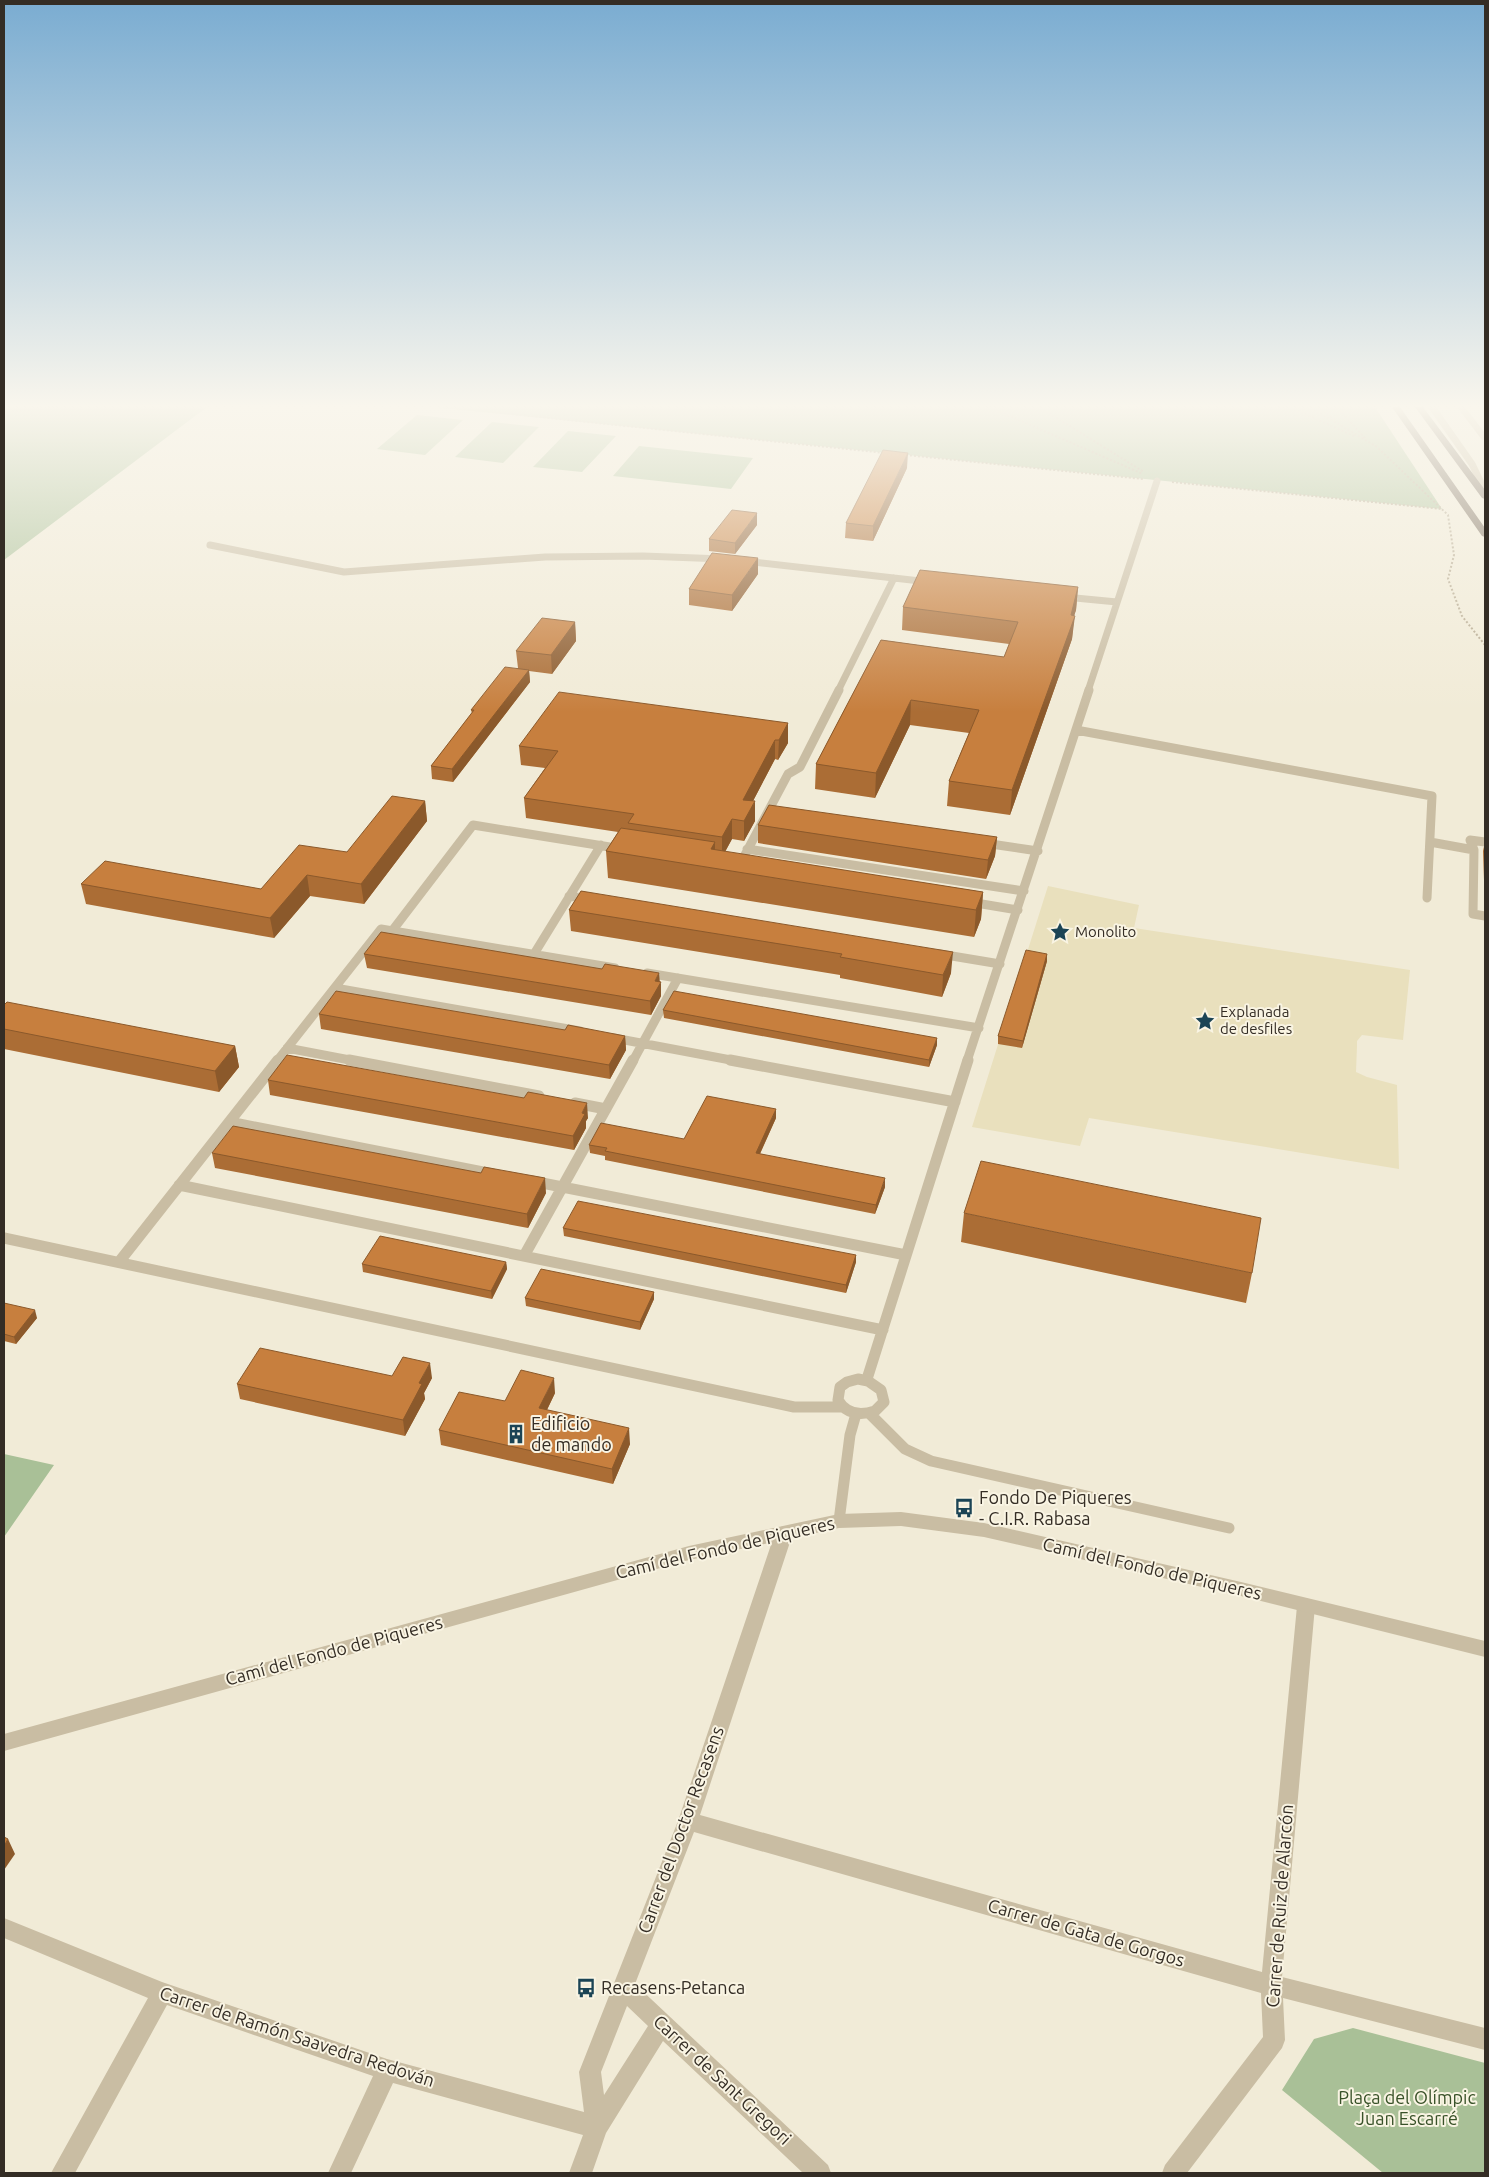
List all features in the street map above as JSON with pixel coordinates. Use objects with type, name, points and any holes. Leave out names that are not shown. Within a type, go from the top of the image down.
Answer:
[{"type":"main road","points":[[1467,509],[1485,534]]},
{"type":"street","name":"Camí del Fondo de Piqueres","points":[[4,1743],[689,1553],[839,1521],[901,1519],[984,1530],[1240,1588],[1306,1606],[1485,1649]]},
{"type":"street","name":"Carrer del Doctor Recasens","points":[[597,2127],[590,2072],[688,1822],[784,1533]]},
{"type":"street","name":"Carrer de Ruiz de Alarcón","points":[[1174,2173],[1274,2040],[1271,1985],[1306,1606]]},
{"type":"street","name":"Carrer de Gata de Gorgos","points":[[688,1822],[1271,1985],[1485,2039]]},
{"type":"street","name":"Carrer de Ramón Saavedra Redován","points":[[4,1928],[162,1993],[386,2070],[597,2127]]},
{"type":"street","name":"Carrer de Sant Gregori","points":[[622,1988],[662,2023],[820,2173]]},
{"type":"street","points":[[62,2173],[162,1993]]},
{"type":"street","name":"Carrer del Doctor Recasens","points":[[581,2173],[597,2127],[662,2023]]},
{"type":"street","points":[[339,2173],[386,2070]]},
{"type":"lane","points":[[867,1380],[954,1102],[1038,851],[1116,602],[1148,509]]},
{"type":"lane","points":[[210,545],[344,572],[545,557],[643,556],[727,559]]},
{"type":"lane","points":[[737,560],[933,582]]},
{"type":"lane","points":[[738,866],[788,774],[800,767],[894,578]]},
{"type":"lane","points":[[1059,596],[1116,602]]},
{"type":"lane","points":[[1076,730],[1432,796],[1428,898]]},
{"type":"lane","points":[[767,812],[777,813]]},
{"type":"lane","points":[[392,931],[473,825],[630,850]]},
{"type":"lane","points":[[1485,842],[1470,840],[1474,850],[1473,914],[1485,916]]},
{"type":"lane","points":[[970,841],[1038,851]]},
{"type":"lane","points":[[1430,842],[1474,850]]},
{"type":"lane","points":[[534,954],[601,845]]},
{"type":"lane","points":[[747,850],[1024,891]]},
{"type":"lane","points":[[728,865],[748,868]]},
{"type":"lane","points":[[569,896],[598,900]]},
{"type":"lane","points":[[960,901],[1018,910]]},
{"type":"lane","points":[[119,1262],[381,929],[979,1028]]},
{"type":"lane","points":[[932,953],[1000,964]]},
{"type":"lane","points":[[524,1256],[564,1188],[678,978]]},
{"type":"lane","points":[[335,988],[642,1042],[954,1102]]},
{"type":"lane","points":[[287,1048],[548,1098]]},
{"type":"lane","points":[[567,1102],[606,1109]]},
{"type":"lane","points":[[229,1122],[906,1255]]},
{"type":"lane","points":[[180,1185],[882,1330]]},
{"type":"lane","points":[[4,1238],[794,1407],[841,1407],[856,1414],[869,1413],[882,1405],[884,1398],[882,1390],[876,1384],[867,1380],[850,1380],[843,1383],[836,1394],[841,1407]]},
{"type":"lane","points":[[869,1413],[905,1449],[931,1461],[1229,1528]]},
{"type":"lane","points":[[839,1521],[850,1435],[856,1414]]},
{"type":"path","points":[[1438,509],[1442,509],[1448,515],[1454,555],[1448,579],[1462,616],[1485,645]]},
{"type":"green space","points":[[4,509],[72,509],[4,560]]},
{"type":"green space","points":[[4,1454],[54,1465],[4,1537]]},
{"type":"green space","name":"Plaça del Olímpic Juan Escarré","points":[[1353,2028],[1485,2063],[1485,2173],[1383,2173],[1282,2090],[1314,2039]]},
{"type":"shaded area","name":"Explanada de desfiles","points":[[1048,886],[1139,905],[1134,928],[1410,970],[1403,1040],[1362,1035],[1357,1041],[1356,1072],[1397,1085],[1399,1169],[1089,1118],[1080,1146],[972,1127]]},
{"type":"building","points":[[853,509],[881,509],[873,526],[846,523]]},
{"type":"building","points":[[732,510],[757,513],[735,543],[709,539]]},
{"type":"building","points":[[712,553],[758,558],[732,595],[689,589]]},
{"type":"building","points":[[920,570],[1078,587],[1071,615],[1075,616],[1012,790],[949,781],[979,710],[911,700],[876,773],[816,764],[881,640],[1004,657],[1018,622],[903,607]]},
{"type":"building","points":[[542,618],[575,622],[551,655],[516,651]]},
{"type":"building","points":[[505,667],[529,670],[452,769],[431,766],[474,710],[471,710]]},
{"type":"building","points":[[559,692],[788,723],[779,740],[775,740],[743,800],[755,801],[744,821],[732,819],[722,837],[628,823],[634,814],[524,798],[558,751],[519,746]]},
{"type":"building","points":[[392,796],[425,801],[361,884],[307,875],[270,918],[81,884],[105,861],[261,889],[299,845],[347,852]]},
{"type":"building","points":[[769,805],[997,837],[988,860],[758,825]]},
{"type":"building","points":[[621,828],[715,842],[711,849],[983,892],[976,910],[606,851]]},
{"type":"building","points":[[581,891],[953,952],[943,975],[840,957],[842,954],[569,910]]},
{"type":"building","points":[[381,932],[602,969],[605,964],[659,973],[655,981],[661,982],[650,1001],[364,954]]},
{"type":"building","points":[[1026,950],[1047,954],[1023,1041],[998,1036]]},
{"type":"building","points":[[336,991],[565,1030],[568,1025],[625,1036],[609,1065],[319,1014]]},
{"type":"building","points":[[674,991],[937,1038],[929,1060],[663,1010]]},
{"type":"building","points":[[7,1002],[235,1046],[215,1071],[4,1029],[4,1005]]},
{"type":"building","points":[[287,1055],[524,1098],[528,1092],[587,1103],[582,1113],[585,1114],[573,1136],[268,1080]]},
{"type":"building","points":[[707,1096],[776,1109],[756,1153],[885,1178],[876,1205],[605,1151],[607,1148],[589,1145],[601,1123],[684,1139]]},
{"type":"building","points":[[233,1126],[481,1173],[484,1167],[545,1178],[527,1214],[212,1153]]},
{"type":"building","points":[[981,1161],[1261,1218],[1252,1273],[964,1213]]},
{"type":"building","points":[[578,1201],[856,1255],[846,1285],[563,1228]]},
{"type":"building","points":[[380,1236],[506,1262],[491,1291],[362,1264]]},
{"type":"building","points":[[541,1269],[654,1292],[640,1322],[525,1298]]},
{"type":"building","points":[[4,1303],[35,1310],[14,1337],[4,1334]]},
{"type":"building","points":[[260,1348],[392,1376],[403,1357],[430,1363],[419,1383],[422,1384],[403,1420],[237,1384]]},
{"type":"building","name":"Edificio de mando","points":[[521,1370],[554,1378],[539,1408],[629,1428],[612,1469],[439,1430],[459,1392],[505,1401]]},
{"type":"building","points":[[4,1837],[8,1839],[4,1846]]},
{"type":"place","name":"Monolito","points":[[1060,932]]},
{"type":"place","name":"Explanada de desfiles","points":[[1205,1021]]},
{"type":"place","name":"Edificio de mando","points":[[516,1434]]},
{"type":"place","name":"Fondo De Piqueres - C.I.R. Rabasa","points":[[964,1508]]},
{"type":"place","name":"Recasens-Petanca","points":[[586,1988]]}]
